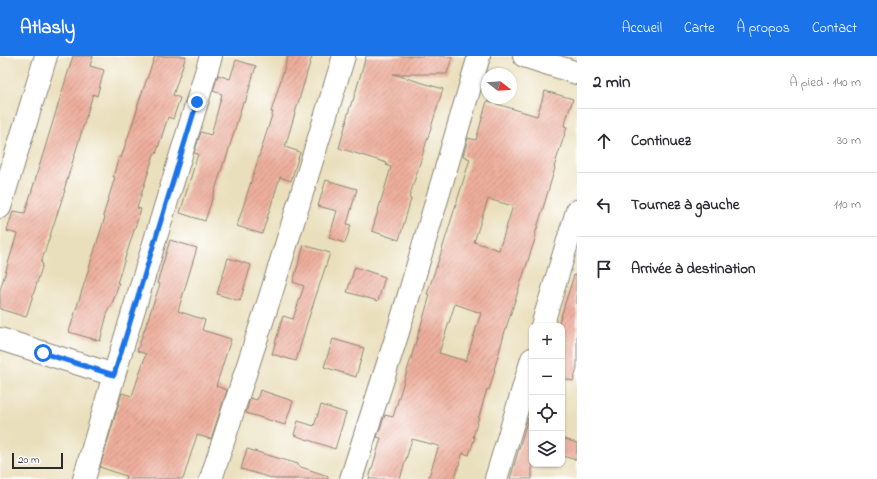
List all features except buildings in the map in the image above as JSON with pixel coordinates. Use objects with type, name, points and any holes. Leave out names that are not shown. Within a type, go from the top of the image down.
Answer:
[{"type":"street","points":[[0,207],[46,56]]},
{"type":"street","points":[[84,479],[211,56]]},
{"type":"street","points":[[211,479],[271,294],[344,56]]},
{"type":"street","points":[[351,479],[398,332],[479,56]]},
{"type":"street","points":[[524,56],[577,73]]},
{"type":"street","points":[[543,323],[577,211]]},
{"type":"street","points":[[0,339],[114,375]]},
{"type":"street","points":[[496,479],[529,369]]},
{"type":"route","points":[[43,353],[114,375],[197,102]]}]
